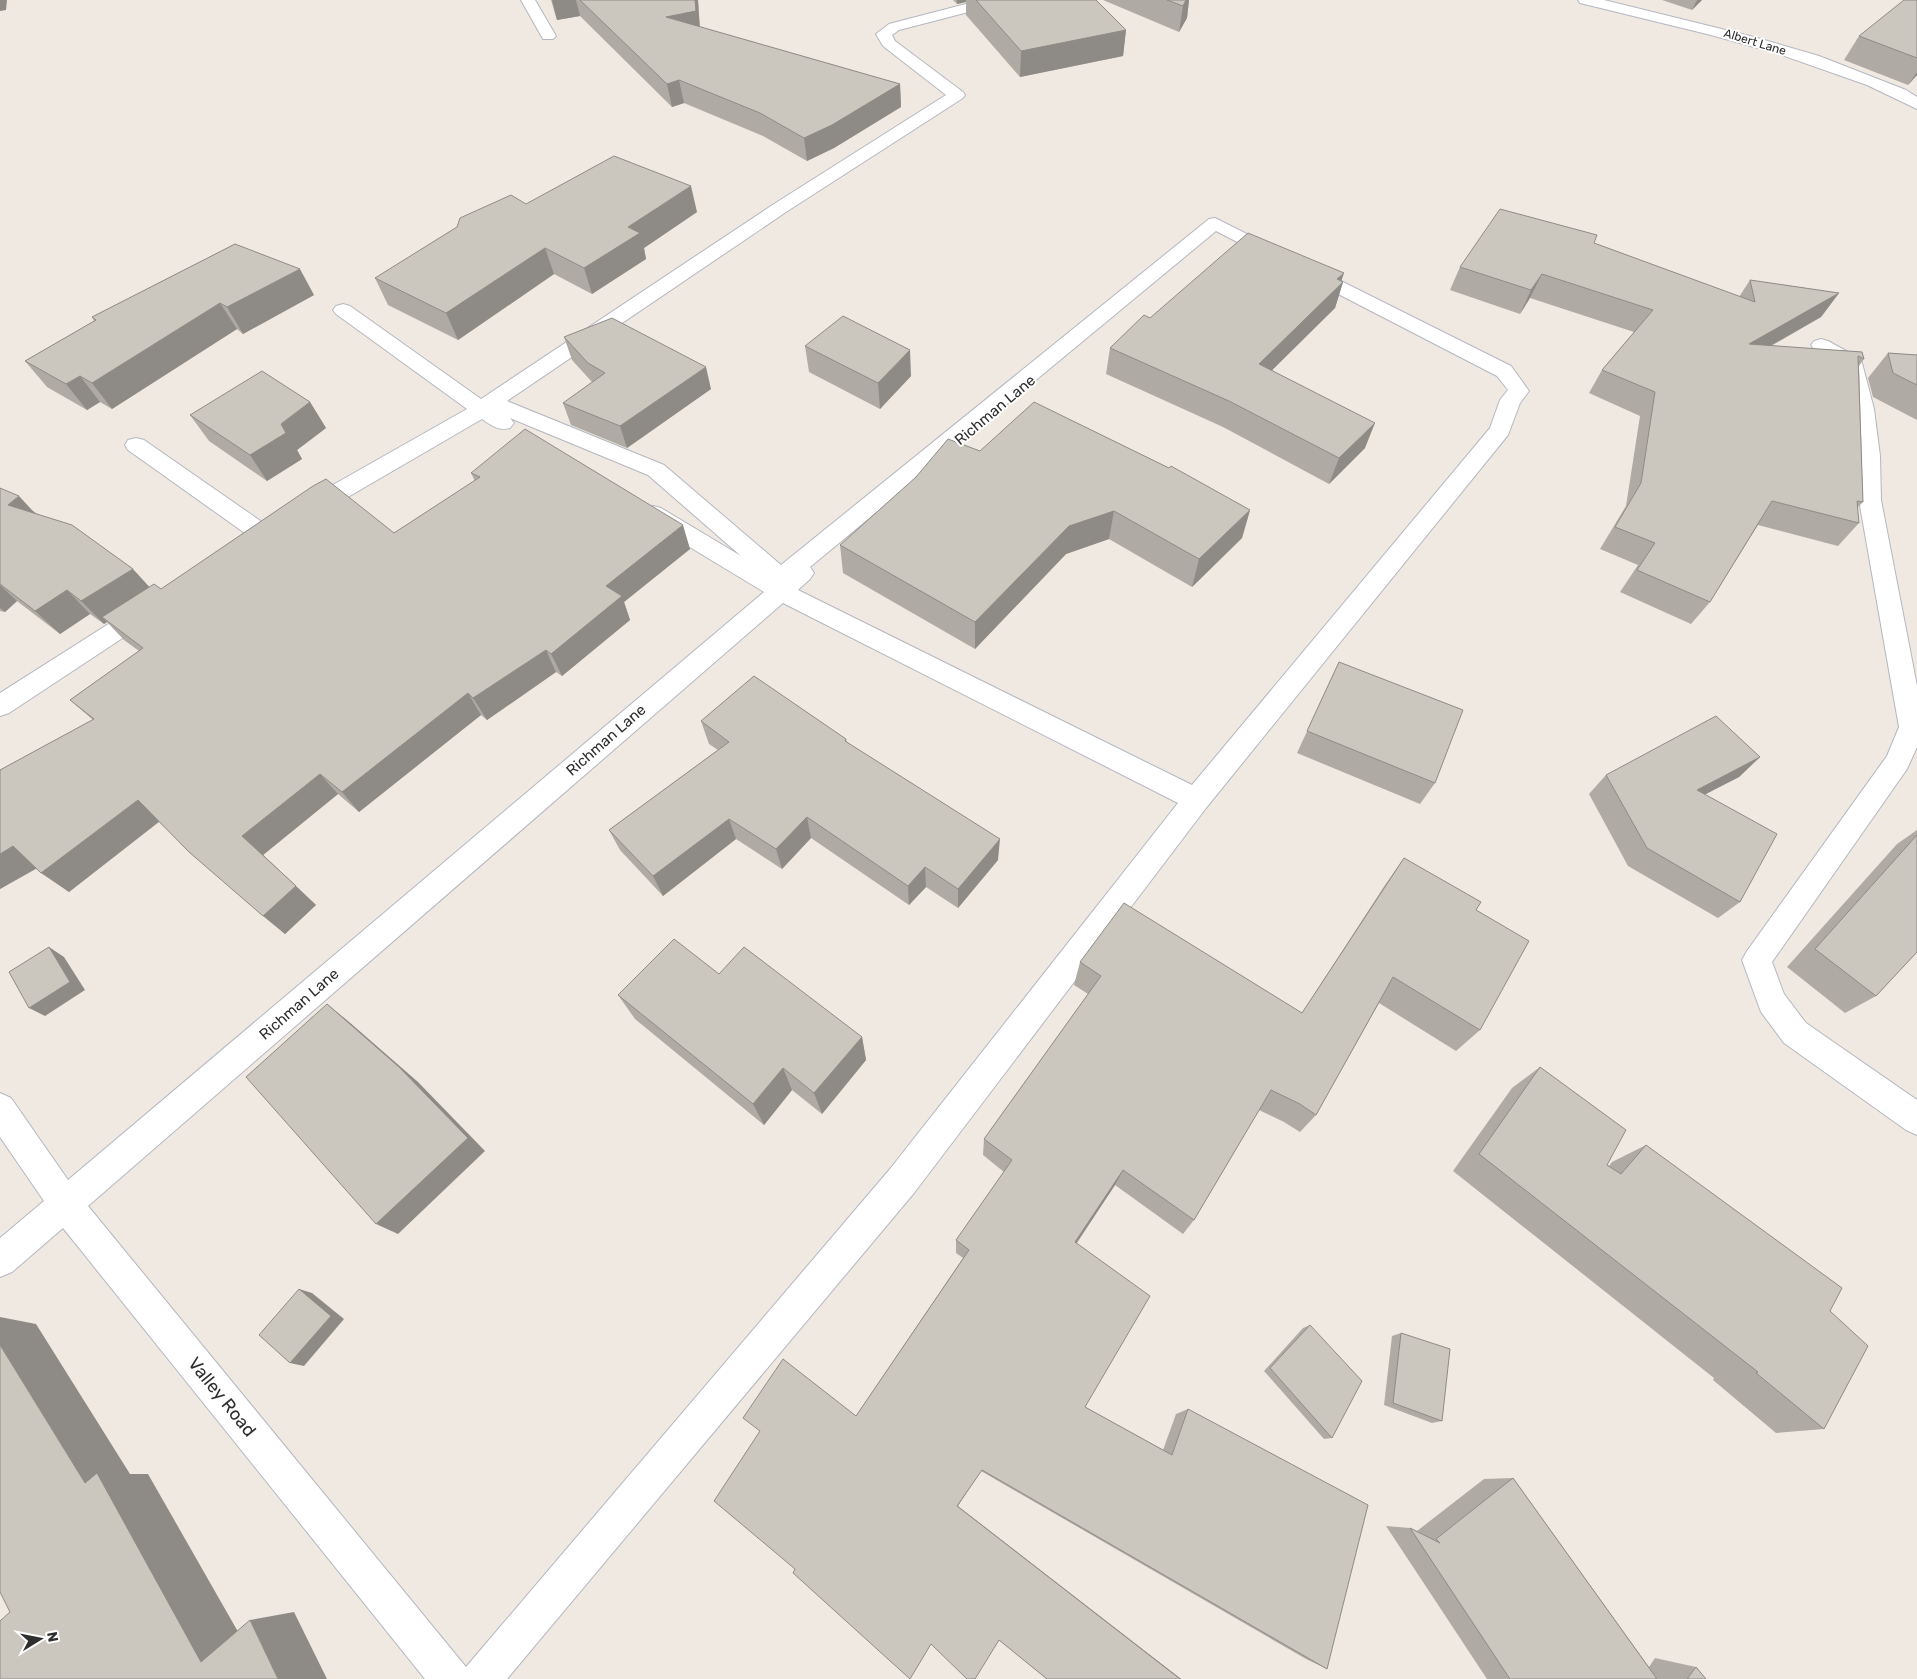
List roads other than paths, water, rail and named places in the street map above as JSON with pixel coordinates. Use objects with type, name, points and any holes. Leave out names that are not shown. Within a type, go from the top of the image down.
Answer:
[{"type":"street","points":[[528,0],[548,36]]},
{"type":"street","points":[[136,445],[270,532],[486,406],[780,208],[957,95],[888,43],[884,34],[894,27],[998,0]]},
{"type":"street","name":"Albert Lane","points":[[1585,0],[1713,30],[1820,61],[1900,92],[1917,104]]},
{"type":"street","points":[[481,1679],[902,1182],[1196,800],[1500,430],[1510,400],[1519,391],[1504,370],[1215,223],[781,578],[656,470],[486,406]]},
{"type":"street","name":"Richman Lane","points":[[0,1260],[780,591],[1215,223]]},
{"type":"street","points":[[343,310],[542,446]]},
{"type":"street","points":[[1821,346],[1852,363],[1864,409],[1869,456],[1870,500],[1912,728],[1898,761],[1757,960],[1772,1002],[1795,1033],[1917,1119]]},
{"type":"street","points":[[635,503],[780,591],[1196,800]]},
{"type":"street","points":[[0,706],[165,599]]},
{"type":"street","name":"Valley Road","points":[[0,1109],[65,1204],[451,1679]]}]
